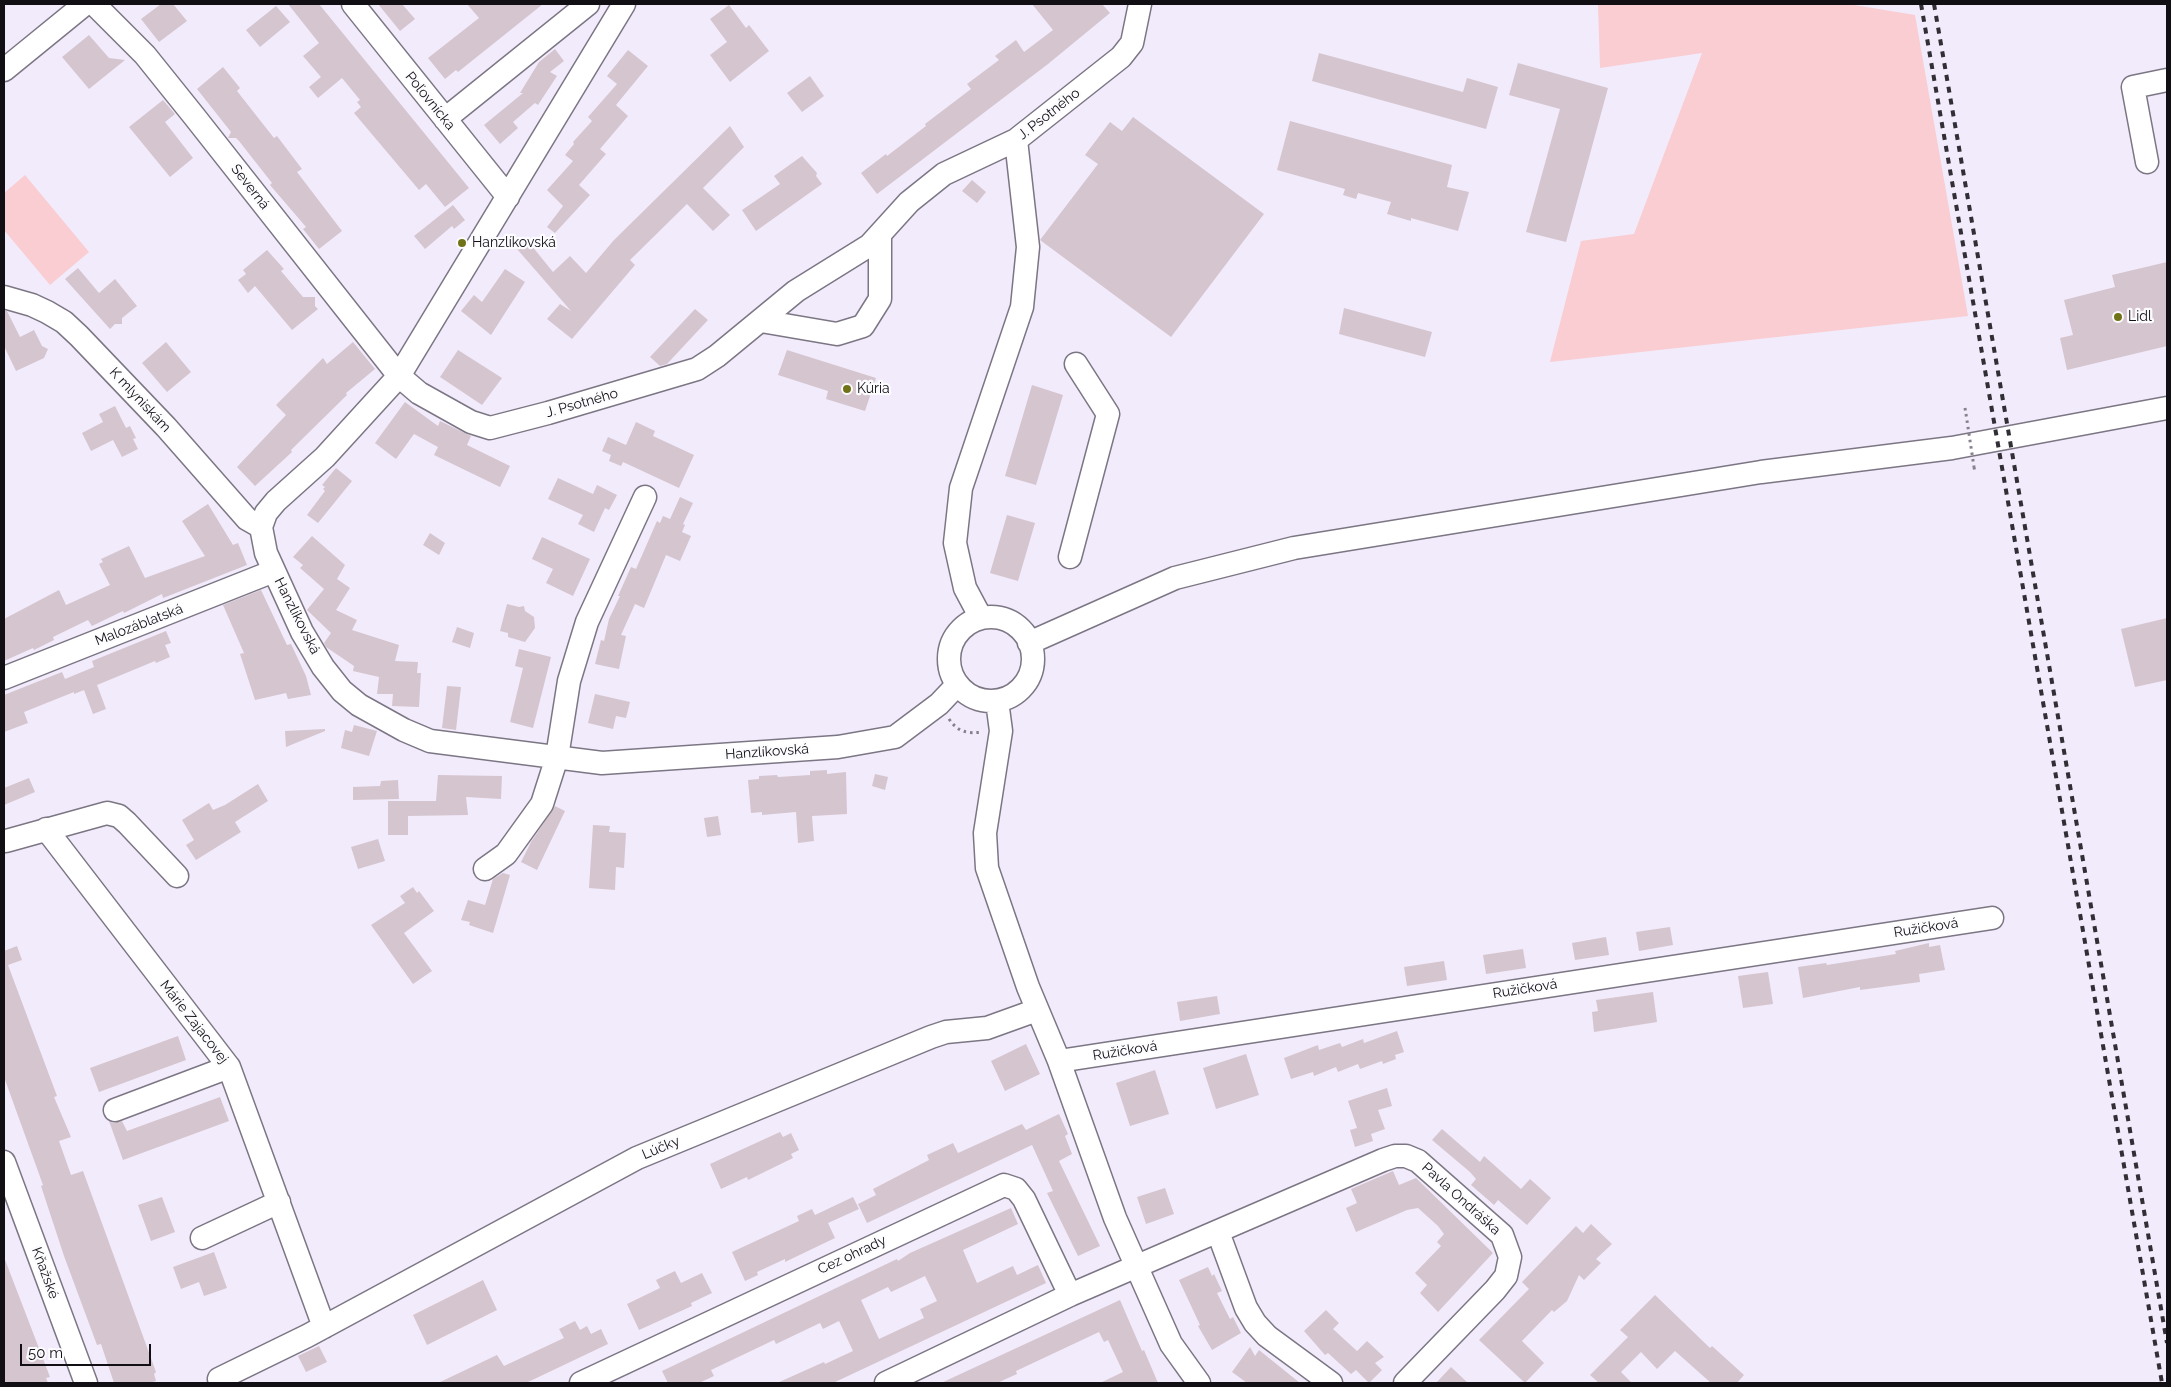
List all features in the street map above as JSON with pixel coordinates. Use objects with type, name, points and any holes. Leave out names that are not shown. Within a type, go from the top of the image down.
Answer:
[{"type":"street","points":[[4,70],[85,4]]},
{"type":"street","name":"Severná","points":[[94,4],[144,56],[182,101],[399,376]]},
{"type":"street","name":"Poľovnícka","points":[[353,4],[508,197]]},
{"type":"street","points":[[445,119],[588,4]]},
{"type":"street","points":[[261,527],[266,513],[276,501],[325,458],[399,376],[624,4]]},
{"type":"street","name":"J. Psotného","points":[[399,376],[419,393],[471,422],[490,428],[697,369],[717,356],[796,291],[870,245],[910,202],[944,174],[1016,140],[1121,57],[1132,43],[1140,4]]},
{"type":"street","points":[[2147,162],[2133,87],[2167,80]]},
{"type":"street","points":[[981,618],[965,588],[955,543],[961,488],[1022,307],[1028,247],[1016,140]]},
{"type":"street","points":[[761,320],[837,334],[863,326],[880,299],[880,234]]},
{"type":"street","name":"K mlyniskám","points":[[4,297],[32,305],[64,322],[102,359],[248,519],[261,527]]},
{"type":"street","points":[[1070,557],[1108,414],[1076,364]]},
{"type":"street","points":[[1029,643],[1175,578],[1294,548],[1760,472],[1952,448],[2167,408]]},
{"type":"street","points":[[485,869],[506,854],[542,804],[558,757],[570,681],[587,622],[643,496]]},
{"type":"street","name":"Hanzlíkovská","points":[[261,527],[264,545],[274,572],[302,632],[342,691],[359,705],[404,730],[430,741],[602,763],[838,747],[895,737],[939,704],[958,685]]},
{"type":"street","name":"Malozáblatská","points":[[4,678],[274,572]]},
{"type":"street","points":[[981,618],[1004,619],[1024,633],[1029,643],[1032,655],[1032,668],[1027,680],[1014,693],[997,701],[971,696],[958,685],[952,674],[950,651],[960,630],[970,622],[981,618]]},
{"type":"street","points":[[997,701],[1001,731],[985,833],[987,868],[1037,1010],[1059,1061],[1115,1218],[1171,1344],[1199,1383]]},
{"type":"street","points":[[6,841],[107,813],[119,816],[128,823],[177,876]]},
{"type":"street","name":"Márie Zajacovej","points":[[46,829],[229,1067],[279,1202],[316,1331]]},
{"type":"street","name":"Ružičková","points":[[1059,1061],[1992,918]]},
{"type":"street","name":"Lúčky","points":[[218,1379],[316,1331],[636,1158],[931,1037],[946,1032],[987,1028],[1037,1010]]},
{"type":"street","points":[[115,1110],[229,1067]]},
{"type":"street","name":"Pavla Ondráška","points":[[1136,1267],[1395,1156],[1406,1156],[1428,1168],[1502,1235],[1510,1257],[1506,1276],[1495,1290],[1405,1383]]},
{"type":"street","name":"Kňažské","points":[[4,1162],[86,1383]]},
{"type":"street","name":"Cez ohrady","points":[[581,1383],[1004,1185],[1016,1189],[1024,1199],[1070,1295]]},
{"type":"street","points":[[202,1238],[279,1202]]},
{"type":"street","points":[[1218,1232],[1246,1308],[1255,1323],[1267,1336],[1331,1383]]},
{"type":"street","points":[[886,1383],[1070,1295],[1136,1267]]},
{"type":"path","points":[[1965,408],[1975,473]]},
{"type":"path","points":[[939,704],[955,727],[965,733],[1001,731]]},
{"type":"shaded area","points":[[1598,4],[1848,4],[1915,15],[1968,316],[1550,362],[1581,241],[1634,234],[1702,53],[1600,68]]},
{"type":"shaded area","points":[[25,175],[89,252],[50,285],[4,230],[4,193]]},
{"type":"building","points":[[161,4],[173,4],[187,21],[159,42],[141,19]]},
{"type":"building","points":[[288,4],[319,4],[469,188],[445,207],[426,184],[419,190],[354,113],[361,107],[357,102],[360,100],[342,78],[318,98],[309,87],[321,77],[303,56],[319,43]]},
{"type":"building","points":[[378,4],[402,4],[415,19],[400,31]]},
{"type":"building","points":[[467,4],[543,4],[458,72],[456,70],[445,79],[428,58],[479,18]]},
{"type":"building","points":[[1032,4],[1102,4],[1110,13],[1048,64],[877,194],[861,173],[886,154],[887,156],[971,89],[967,84],[999,60],[995,56],[1016,40],[1024,52],[1053,30]]},
{"type":"building","points":[[729,5],[746,28],[749,25],[769,51],[730,82],[710,55],[727,42],[710,19]]},
{"type":"building","points":[[276,6],[290,22],[260,47],[246,30]]},
{"type":"building","points":[[89,35],[109,58],[125,60],[89,89],[62,57]]},
{"type":"building","points":[[555,49],[564,61],[550,72],[557,76],[538,105],[535,103],[513,122],[518,128],[500,144],[484,125],[523,93],[520,93],[539,62]]},
{"type":"building","points":[[628,50],[648,66],[616,105],[628,116],[600,149],[606,154],[579,185],[590,195],[555,233],[547,227],[563,206],[547,190],[573,161],[565,155],[574,144],[573,142],[592,121],[588,117],[617,84],[607,76]]},
{"type":"building","points":[[1319,53],[1463,92],[1467,78],[1498,87],[1486,129],[1312,81]]},
{"type":"building","points":[[1518,63],[1608,88],[1566,242],[1526,232],[1560,109],[1509,95]]},
{"type":"building","points":[[223,67],[240,88],[237,91],[274,138],[277,136],[302,169],[297,172],[342,231],[319,249],[303,229],[306,227],[270,185],[272,183],[239,141],[236,138],[228,138],[231,132],[197,89]]},
{"type":"building","points":[[810,76],[824,96],[802,112],[787,93]]},
{"type":"building","points":[[163,100],[175,114],[165,122],[193,158],[170,177],[129,127]]},
{"type":"building","points":[[1133,117],[1264,214],[1171,337],[1040,240],[1098,164],[1085,155],[1110,122],[1122,131]]},
{"type":"building","points":[[1290,121],[1452,165],[1447,187],[1469,192],[1458,231],[1411,218],[1411,221],[1387,214],[1391,202],[1358,193],[1356,199],[1343,195],[1345,189],[1277,170]]},
{"type":"building","points":[[730,126],[744,147],[703,188],[730,215],[713,231],[687,204],[630,260],[635,265],[572,339],[547,319],[560,304],[571,311],[517,249],[527,240],[553,272],[570,256],[586,273],[614,240]]},
{"type":"building","points":[[802,156],[817,173],[816,176],[822,184],[756,231],[742,210],[780,184],[774,176]]},
{"type":"building","points":[[972,180],[986,192],[977,203],[962,191]]},
{"type":"building","points":[[453,205],[465,220],[454,229],[452,226],[425,249],[414,236]]},
{"type":"building","points":[[267,250],[284,269],[281,271],[303,297],[315,297],[315,306],[318,309],[292,330],[255,286],[248,293],[238,280],[246,274],[243,270]]},
{"type":"building","name":"Lidl","points":[[2167,262],[2167,346],[2067,370],[2060,338],[2073,335],[2064,300],[2115,287],[2112,275]]},
{"type":"building","points":[[78,268],[99,293],[115,279],[137,306],[122,318],[122,324],[115,324],[110,329],[65,279]]},
{"type":"building","points":[[505,269],[525,282],[491,335],[461,311],[474,295],[482,302]]},
{"type":"building","points":[[1344,308],[1432,332],[1425,357],[1339,334]]},
{"type":"building","points":[[695,309],[708,320],[667,364],[660,366],[650,357]]},
{"type":"building","points":[[4,311],[7,311],[20,337],[34,330],[42,346],[48,349],[44,358],[16,371],[4,346]]},
{"type":"building","points":[[166,342],[191,372],[167,392],[142,363]]},
{"type":"building","points":[[353,342],[375,369],[346,393],[347,395],[291,450],[292,452],[255,486],[237,467],[286,415],[276,405],[323,358],[327,364]]},
{"type":"building","points":[[458,350],[502,378],[482,405],[440,377]]},
{"type":"building","name":"Kúria","points":[[787,350],[876,378],[865,411],[826,399],[828,391],[778,375]]},
{"type":"building","points":[[1032,385],[1063,395],[1036,485],[1005,476]]},
{"type":"building","points":[[405,402],[438,426],[440,421],[471,436],[467,445],[510,466],[500,487],[434,455],[438,447],[414,434],[396,459],[375,443]]},
{"type":"building","points":[[115,406],[126,428],[130,426],[136,438],[133,439],[138,449],[122,457],[113,440],[91,451],[82,433],[103,422],[99,414]]},
{"type":"building","points":[[636,422],[655,431],[653,436],[694,455],[679,488],[623,462],[621,466],[609,461],[611,455],[602,451],[608,437],[626,445]]},
{"type":"building","points":[[336,468],[352,481],[318,523],[307,515],[325,491],[323,489],[325,487],[322,485]]},
{"type":"building","points":[[558,478],[593,494],[597,485],[617,495],[609,510],[605,508],[594,532],[578,524],[583,515],[548,499]]},
{"type":"building","points":[[680,497],[693,503],[683,524],[685,525],[682,532],[691,536],[680,561],[666,555],[644,608],[635,604],[621,635],[626,636],[619,669],[595,664],[601,640],[604,641],[609,619],[631,567],[636,569],[657,521],[660,523],[663,516],[670,519]]},
{"type":"building","points":[[208,504],[233,545],[238,543],[247,565],[163,598],[162,594],[92,626],[88,620],[53,637],[54,640],[34,650],[33,648],[4,661],[4,619],[59,590],[66,605],[110,585],[99,564],[103,562],[101,559],[129,546],[145,578],[205,556],[182,521]]},
{"type":"building","points":[[1007,515],[1035,523],[1018,581],[990,573]]},
{"type":"building","points":[[430,533],[445,543],[439,555],[423,545]]},
{"type":"building","points":[[312,536],[345,565],[337,579],[350,588],[336,610],[357,620],[352,630],[399,645],[395,661],[418,662],[417,673],[421,673],[419,707],[392,706],[393,694],[377,694],[379,677],[353,671],[354,666],[326,647],[324,643],[331,633],[307,610],[324,589],[300,568],[303,565],[293,557]]},
{"type":"building","points":[[542,537],[590,559],[573,596],[546,583],[553,569],[532,559]]},
{"type":"building","points":[[261,590],[287,645],[291,644],[306,676],[311,695],[288,699],[286,693],[255,700],[240,654],[244,653],[223,605]]},
{"type":"building","points":[[507,604],[519,607],[524,606],[525,611],[534,617],[535,628],[525,642],[508,637],[508,633],[500,631]]},
{"type":"building","points":[[2167,618],[2167,680],[2135,687],[2121,629]]},
{"type":"building","points":[[457,627],[474,633],[470,648],[452,642]]},
{"type":"building","points":[[166,631],[171,643],[165,645],[170,657],[156,663],[155,661],[97,685],[106,709],[93,714],[84,690],[74,694],[74,692],[24,712],[28,723],[4,732],[4,695],[62,672],[65,679],[94,667],[92,661]]},
{"type":"building","points":[[519,649],[551,657],[533,728],[510,722],[523,668],[515,666]]},
{"type":"building","points":[[447,686],[461,687],[456,730],[442,728]]},
{"type":"building","points":[[595,694],[630,702],[626,718],[616,716],[613,729],[588,723]]},
{"type":"building","points":[[354,725],[377,731],[369,756],[341,748],[345,730],[352,732]]},
{"type":"building","points":[[325,729],[325,731],[286,747],[285,731]]},
{"type":"building","points":[[827,770],[827,774],[846,772],[847,814],[812,816],[814,841],[798,843],[796,812],[762,815],[762,812],[751,813],[748,780],[759,779],[759,776],[810,775],[810,771]]},
{"type":"building","points":[[875,774],[888,777],[885,790],[872,786]]},
{"type":"building","points":[[438,775],[502,776],[501,799],[466,797],[468,815],[408,816],[408,835],[388,835],[388,801],[436,801]]},
{"type":"building","points":[[29,778],[35,792],[4,805],[4,788]]},
{"type":"building","points":[[398,780],[399,799],[353,800],[353,787],[380,786],[381,781]]},
{"type":"building","points":[[258,784],[268,801],[235,822],[241,832],[196,860],[186,845],[194,840],[182,820],[209,803],[213,810],[225,805]]},
{"type":"building","points":[[555,806],[565,811],[537,870],[521,862],[531,842]]},
{"type":"building","points":[[718,816],[721,835],[707,837],[704,818]]},
{"type":"building","points":[[593,825],[610,826],[609,832],[626,833],[624,868],[616,867],[615,890],[589,888]]},
{"type":"building","points":[[378,839],[385,861],[358,869],[351,847]]},
{"type":"building","points":[[503,873],[510,875],[493,933],[469,925],[470,922],[461,920],[468,900],[485,905],[493,879]]},
{"type":"building","points":[[413,887],[417,893],[419,891],[434,911],[404,933],[432,971],[413,984],[371,925],[405,903],[400,896]]},
{"type":"building","points":[[1670,927],[1673,945],[1639,951],[1636,932]]},
{"type":"building","points":[[1606,937],[1609,955],[1575,960],[1572,943]]},
{"type":"building","points":[[1929,943],[1929,947],[1940,945],[1945,970],[1919,974],[1920,982],[1860,990],[1860,987],[1803,998],[1798,967],[1826,963],[1827,965],[1896,954],[1895,951]]},
{"type":"building","points":[[17,946],[22,960],[8,965],[57,1096],[54,1097],[71,1137],[59,1141],[71,1175],[83,1171],[156,1372],[154,1374],[156,1381],[149,1383],[114,1383],[101,1344],[97,1345],[64,1256],[41,1186],[43,1185],[4,1077],[4,951]]},
{"type":"building","points":[[1523,949],[1526,968],[1486,974],[1483,955]]},
{"type":"building","points":[[1444,961],[1447,980],[1407,986],[1404,967]]},
{"type":"building","points":[[1768,972],[1773,1004],[1743,1008],[1738,976]]},
{"type":"building","points":[[1653,992],[1657,1022],[1594,1032],[1592,1012],[1598,1011],[1596,1000]]},
{"type":"building","points":[[1217,996],[1220,1014],[1180,1021],[1177,1002]]},
{"type":"building","points":[[1397,1031],[1404,1052],[1395,1055],[1396,1059],[1383,1064],[1382,1061],[1360,1069],[1358,1064],[1338,1072],[1336,1067],[1314,1076],[1313,1072],[1291,1079],[1284,1058],[1318,1045],[1319,1050],[1340,1043],[1342,1047],[1363,1039],[1364,1043]]},
{"type":"building","points":[[178,1036],[186,1060],[99,1092],[90,1068]]},
{"type":"building","points":[[1026,1044],[1040,1074],[1005,1091],[991,1061]]},
{"type":"building","points":[[1246,1054],[1259,1095],[1216,1109],[1203,1068]]},
{"type":"building","points":[[1155,1070],[1169,1114],[1130,1126],[1116,1083]]},
{"type":"building","points":[[1387,1088],[1392,1106],[1378,1110],[1385,1129],[1371,1134],[1373,1141],[1355,1147],[1350,1130],[1357,1128],[1348,1101]]},
{"type":"building","points":[[220,1097],[229,1121],[123,1160],[109,1121],[113,1123],[122,1121],[127,1131]]},
{"type":"building","points":[[1059,1114],[1068,1134],[1065,1136],[1072,1154],[1059,1161],[1100,1246],[1078,1256],[1047,1193],[1053,1191],[1032,1145],[867,1223],[858,1204],[876,1195],[873,1189],[929,1160],[927,1155],[953,1143],[958,1153],[1022,1124],[1026,1130]]},
{"type":"building","points":[[1442,1129],[1480,1162],[1484,1156],[1521,1189],[1530,1179],[1551,1198],[1527,1225],[1498,1200],[1494,1205],[1471,1185],[1476,1179],[1470,1172],[1432,1140]]},
{"type":"building","points":[[780,1132],[783,1137],[791,1133],[799,1150],[791,1154],[793,1158],[748,1180],[747,1177],[721,1189],[710,1164]]},
{"type":"building","points":[[1393,1171],[1399,1185],[1416,1178],[1493,1253],[1438,1312],[1420,1293],[1427,1285],[1415,1273],[1441,1246],[1437,1242],[1444,1234],[1438,1226],[1418,1208],[1407,1210],[1356,1232],[1346,1208],[1357,1203],[1351,1189]]},
{"type":"building","points":[[1165,1188],[1174,1214],[1146,1224],[1137,1197]]},
{"type":"building","points":[[162,1197],[175,1232],[151,1241],[138,1205]]},
{"type":"building","points":[[853,1197],[859,1209],[828,1223],[835,1238],[785,1262],[785,1259],[757,1272],[758,1275],[745,1281],[732,1252],[799,1221],[797,1216],[812,1209],[815,1215]]},
{"type":"building","points":[[1011,1208],[1018,1224],[963,1250],[977,1283],[1013,1266],[1017,1275],[1038,1265],[1046,1283],[833,1383],[777,1383],[853,1351],[839,1321],[823,1329],[820,1323],[776,1344],[774,1340],[711,1370],[714,1376],[699,1383],[668,1383],[662,1371],[897,1259],[898,1261],[910,1253]],"holes":[[[925,1276],[937,1301],[920,1309],[924,1318],[879,1339],[861,1300],[888,1287],[891,1292]]]},
{"type":"building","points":[[1591,1224],[1612,1244],[1596,1259],[1601,1263],[1584,1280],[1579,1275],[1567,1301],[1554,1312],[1552,1310],[1522,1341],[1544,1363],[1525,1383],[1479,1340],[1529,1289],[1522,1282],[1576,1226],[1583,1233]]},
{"type":"building","points":[[214,1252],[227,1288],[204,1296],[199,1282],[181,1289],[173,1267]]},
{"type":"building","points":[[4,1257],[50,1377],[46,1378],[48,1383],[4,1383]]},
{"type":"building","points":[[1208,1267],[1212,1276],[1214,1274],[1222,1291],[1217,1293],[1230,1319],[1233,1317],[1241,1333],[1212,1350],[1198,1326],[1200,1325],[1179,1280]]},
{"type":"building","points":[[675,1271],[681,1283],[702,1273],[712,1293],[691,1303],[692,1306],[639,1330],[627,1304],[660,1288],[656,1280]]},
{"type":"building","points":[[483,1280],[497,1310],[427,1345],[413,1315]]},
{"type":"building","points":[[1655,1295],[1710,1348],[1712,1346],[1744,1375],[1737,1383],[1711,1383],[1675,1351],[1657,1369],[1641,1352],[1621,1372],[1632,1383],[1599,1383],[1590,1375],[1628,1337],[1620,1330]]},
{"type":"building","points":[[1120,1300],[1158,1383],[1100,1383],[1123,1372],[1108,1340],[1104,1342],[1099,1332],[1016,1371],[1017,1374],[997,1383],[941,1383]]},
{"type":"building","points":[[1326,1310],[1339,1323],[1333,1329],[1357,1351],[1367,1341],[1384,1357],[1375,1363],[1382,1370],[1369,1383],[1356,1370],[1351,1374],[1328,1353],[1325,1355],[1304,1331]]},
{"type":"building","points":[[575,1321],[580,1330],[587,1326],[591,1334],[601,1329],[608,1344],[526,1383],[438,1383],[497,1355],[504,1366],[564,1338],[559,1329]]},
{"type":"building","points":[[319,1346],[327,1362],[306,1372],[298,1356]]},
{"type":"building","points":[[1250,1347],[1255,1356],[1259,1350],[1300,1383],[1247,1383],[1232,1372]]},
{"type":"building","points":[[1451,1367],[1468,1383],[1436,1383]]},
{"type":"railway","points":[[1921,4],[2162,1383]]},
{"type":"railway","points":[[1934,4],[2167,1343]]},
{"type":"place","name":"Hanzlíkovská","points":[[462,243]]},
{"type":"place","name":"Lidl","points":[[2118,317]]},
{"type":"place","name":"Kúria","points":[[847,389]]}]
